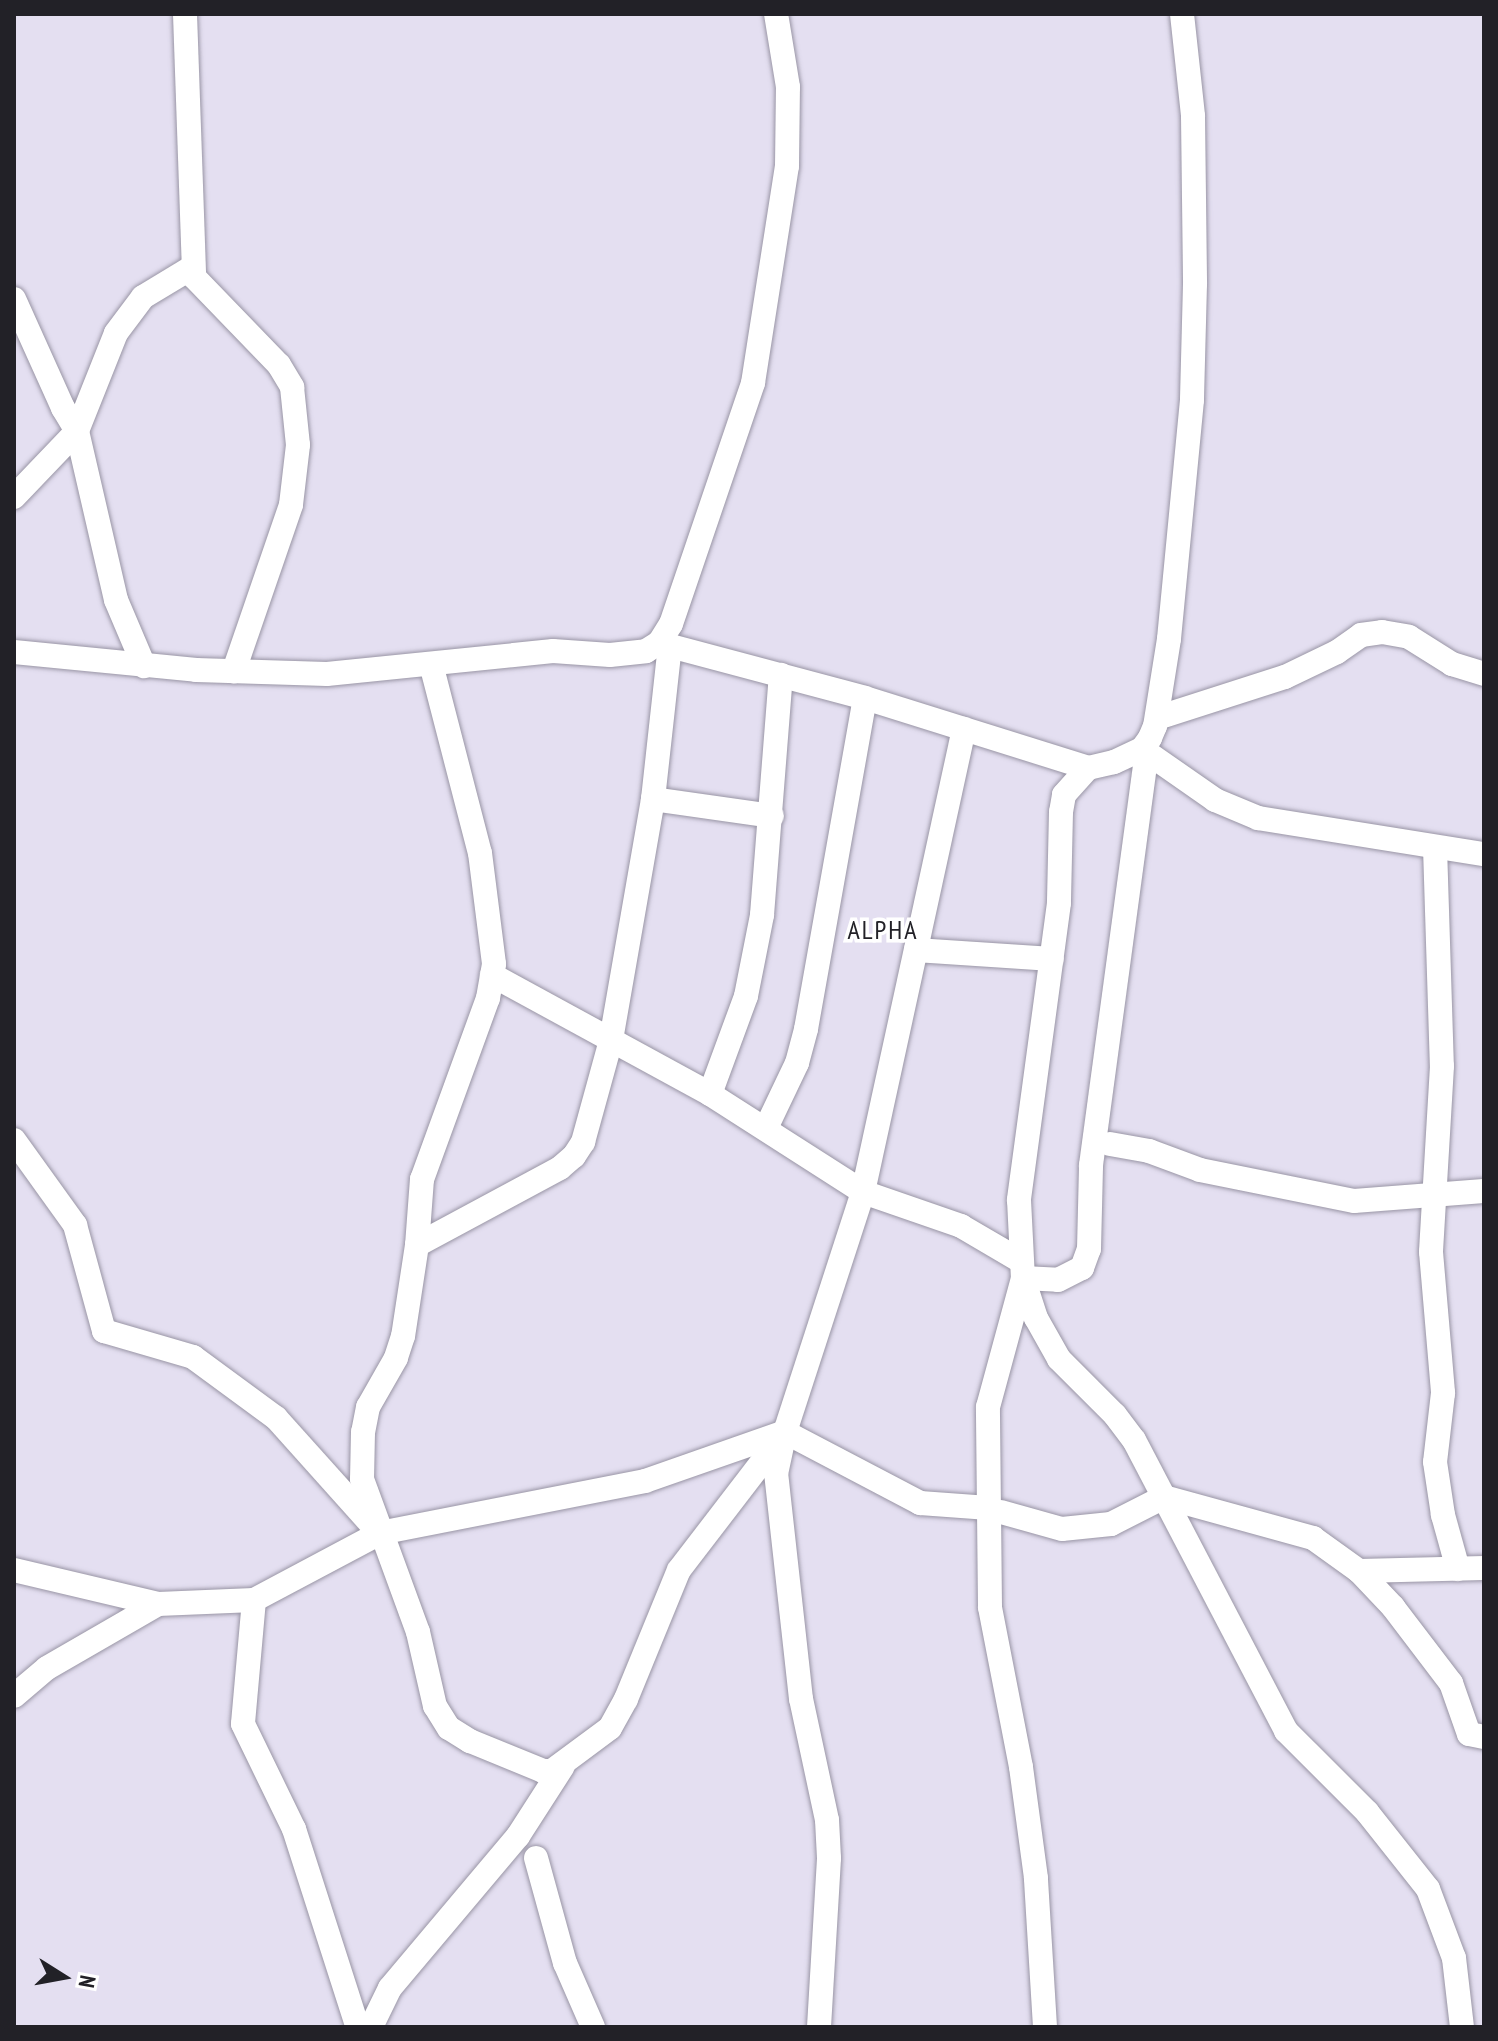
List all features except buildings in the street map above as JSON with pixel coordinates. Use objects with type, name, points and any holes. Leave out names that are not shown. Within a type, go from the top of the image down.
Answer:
[{"type":"street","points":[[185,14],[190,89],[191,268],[200,287],[279,365],[292,387],[296,431],[298,472],[291,505],[234,671]]},
{"type":"street","points":[[417,1245],[560,1168],[574,1156],[583,1142],[611,1040],[653,799],[664,645],[753,383],[787,166],[788,87],[776,14]]},
{"type":"street","points":[[492,975],[710,1094],[863,1192],[961,1226],[1022,1270],[1058,1280],[1082,1268],[1089,1249],[1091,1165],[1144,751],[1157,718],[1169,639],[1192,400],[1193,116],[1182,14]]},
{"type":"street","points":[[14,497],[77,431],[116,333],[143,297],[191,268]]},
{"type":"street","points":[[14,299],[63,408],[77,431],[116,600],[144,666]]},
{"type":"street","points":[[1157,718],[1285,677],[1337,652],[1361,635],[1382,632],[1409,637],[1452,664],[1484,674]]},
{"type":"street","points":[[14,652],[144,666],[327,674],[553,651],[610,655],[646,651],[664,645],[865,698],[1088,768],[1144,751]]},
{"type":"street","points":[[431,664],[480,853],[491,927],[492,975],[488,998],[422,1179],[417,1245],[403,1336],[396,1358],[368,1407],[363,1432],[362,1479],[418,1632],[435,1706],[449,1728],[470,1741],[543,1771],[563,1766]]},
{"type":"street","points":[[710,1094],[746,996],[762,915],[781,675]]},
{"type":"street","points":[[766,1128],[797,1063],[806,1029],[865,698]]},
{"type":"street","points":[[819,2027],[829,1858],[827,1820],[801,1699],[776,1474],[785,1432],[863,1192],[964,729]]},
{"type":"street","points":[[1144,751],[1215,800],[1258,818],[1484,854]]},
{"type":"street","points":[[1088,768],[1064,795],[1061,812],[1062,869],[1019,1200],[1022,1270],[1036,1318],[1059,1359],[1115,1415],[1134,1440],[1286,1731],[1367,1812],[1428,1889],[1454,1958],[1462,2027]]},
{"type":"street","points":[[653,799],[772,816]]},
{"type":"street","points":[[1435,847],[1442,1066],[1431,1252],[1443,1393],[1435,1462],[1443,1515],[1458,1569]]},
{"type":"street","points":[[916,950],[1052,959]]},
{"type":"street","points":[[14,1140],[75,1225],[104,1331],[193,1357],[276,1418],[380,1533]]},
{"type":"street","points":[[1110,1144],[1149,1151],[1200,1170],[1354,1201],[1484,1191]]},
{"type":"street","points":[[1022,1270],[988,1407],[995,1510],[990,1607],[1021,1767],[1036,1878],[1045,2027]]},
{"type":"street","points":[[363,2025],[390,1988],[518,1836],[563,1766],[610,1728],[626,1699],[679,1570],[785,1432]]},
{"type":"street","points":[[14,1570],[158,1604],[254,1600],[380,1533],[645,1481],[785,1432],[920,1503],[995,1510],[1062,1529],[1111,1524],[1164,1497],[1313,1538],[1359,1571],[1393,1607],[1451,1683],[1469,1734],[1484,1737]]},
{"type":"street","points":[[1359,1571],[1484,1568]]},
{"type":"street","points":[[254,1600],[243,1724],[294,1829],[363,2025]]},
{"type":"street","points":[[14,1696],[47,1668],[158,1604]]},
{"type":"street","points":[[536,1858],[565,1963],[593,2027]]},
{"type":"district","name":"ALPHA","points":[[883,930]]}]
